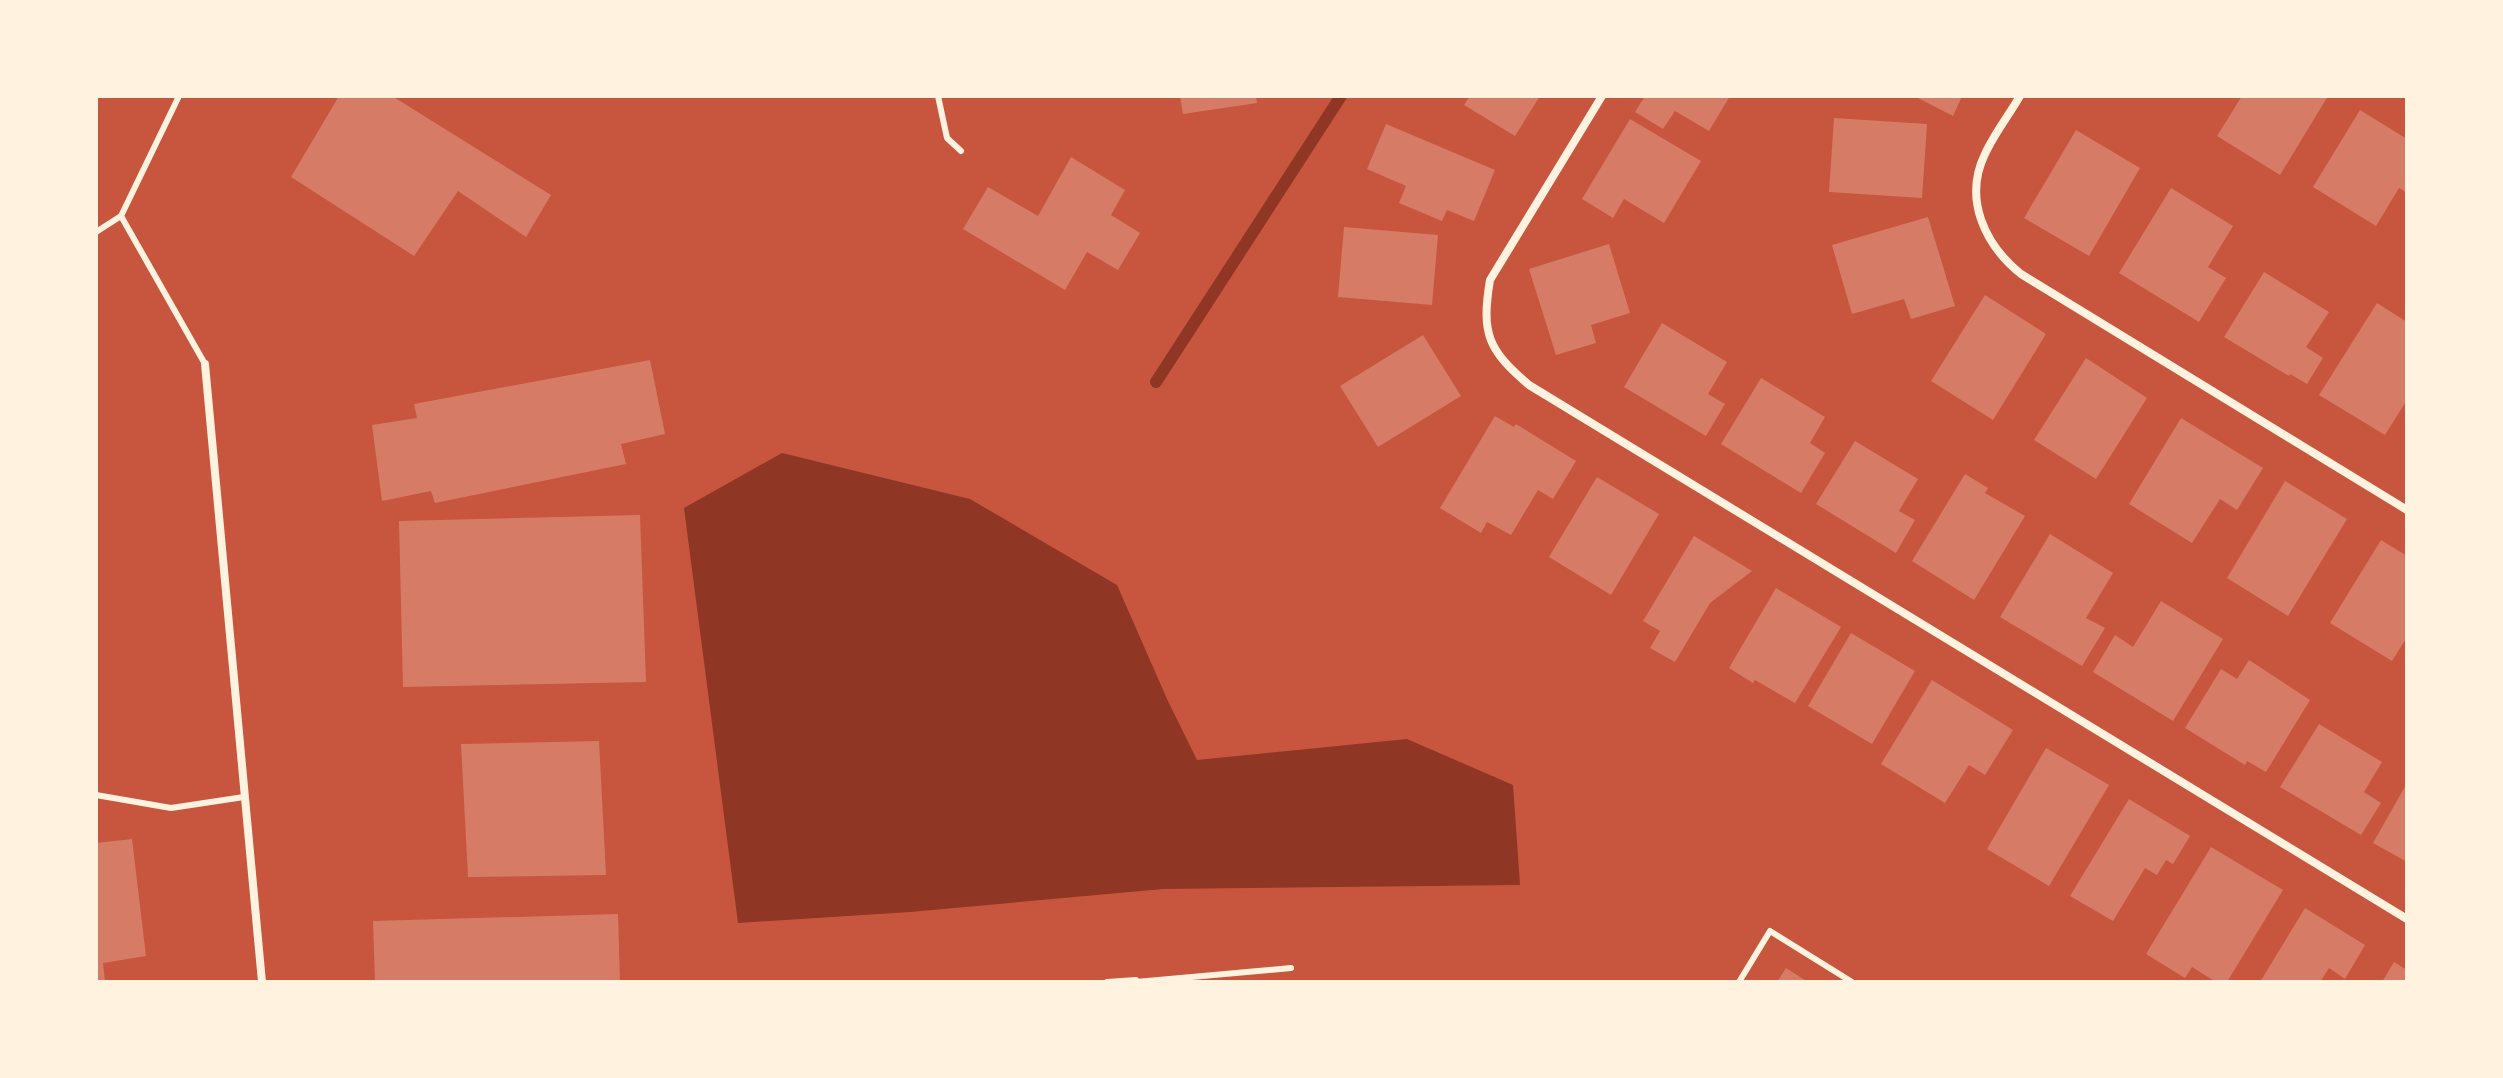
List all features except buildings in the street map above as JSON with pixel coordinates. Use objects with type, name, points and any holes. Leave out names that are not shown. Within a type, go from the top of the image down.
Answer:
[{"type":"street","points":[[1602,96],[1490,280],[1485,311],[1489,336],[1501,361],[1542,393],[2407,919]]},
{"type":"street","points":[[2020,96],[1984,156],[1977,182],[1977,201],[1983,228],[2005,261],[2021,274],[2407,510]]},
{"type":"street","points":[[205,364],[262,982]]},
{"type":"lane","points":[[96,232],[121,216],[179,96]]},
{"type":"lane","points":[[938,96],[947,138],[961,151]]},
{"type":"lane","points":[[121,216],[205,364]]},
{"type":"lane","points":[[96,795],[171,808],[244,797]]},
{"type":"lane","points":[[1739,982],[1770,931],[1852,982]]},
{"type":"lane","points":[[1107,982],[1291,968]]},
{"type":"shaded area","points":[[782,453],[970,499],[1117,585],[1197,760],[1407,739],[1513,785],[1520,885],[1163,889],[910,912],[738,923],[684,508]]},
{"type":"waterway","points":[[1156,382],[1341,96]]}]
